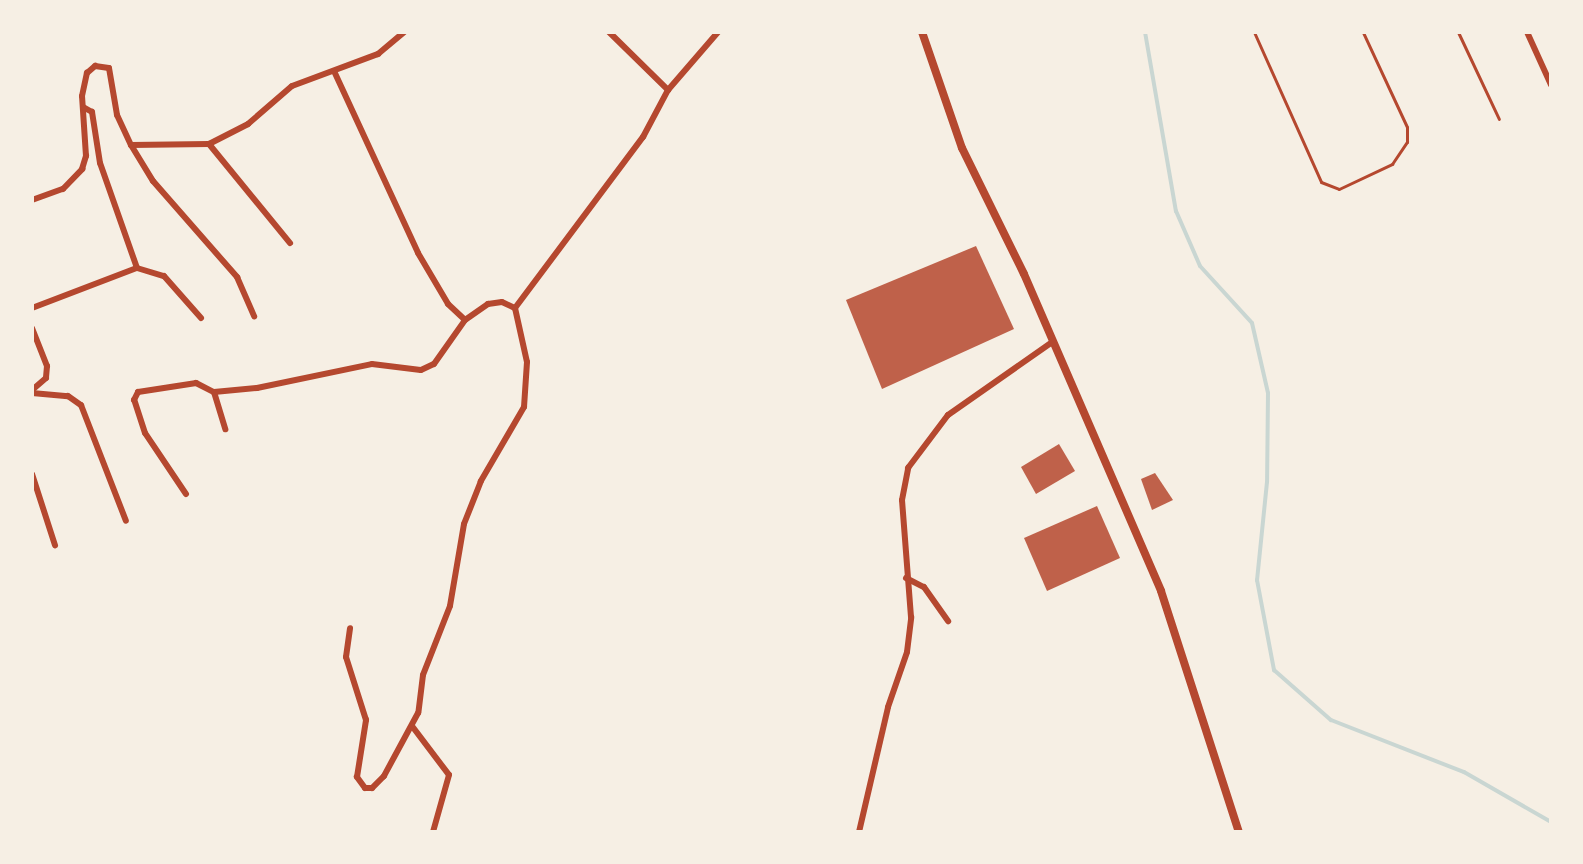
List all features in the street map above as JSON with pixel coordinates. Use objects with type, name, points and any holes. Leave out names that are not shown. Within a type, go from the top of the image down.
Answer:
[{"type":"street","points":[[131,145],[209,144],[248,124],[292,86],[378,54],[404,32]]},
{"type":"street","points":[[609,32],[668,90]]},
{"type":"street","points":[[350,628],[346,657],[366,720],[359,783],[365,788],[378,785],[412,726],[423,675],[450,606],[464,524],[481,481],[524,407],[527,362],[515,308],[643,137],[668,90],[718,32]]},
{"type":"street","points":[[922,32],[962,148],[1024,274],[1051,343],[1161,591],[1239,832]]},
{"type":"street","points":[[1527,32],[1551,85]]},
{"type":"street","points":[[32,200],[63,189],[82,169],[86,156],[83,107],[87,73],[95,66],[109,68],[117,115],[131,145],[153,181],[237,277],[254,316]]},
{"type":"street","points":[[334,71],[418,253],[448,304],[465,320]]},
{"type":"street","points":[[83,107],[94,119],[100,163],[137,268]]},
{"type":"street","points":[[209,144],[290,243]]},
{"type":"street","points":[[32,308],[137,268],[164,276],[201,318]]},
{"type":"street","points":[[186,494],[145,433],[134,395],[196,383],[214,392],[372,364],[421,370],[434,364],[465,320],[488,304],[502,302],[515,308]]},
{"type":"street","points":[[32,328],[47,366],[46,378],[32,392]]},
{"type":"street","points":[[859,832],[888,707],[905,667],[911,617],[902,493],[914,455],[948,415],[1051,343]]},
{"type":"street","points":[[32,392],[68,396],[81,405],[126,521]]},
{"type":"street","points":[[214,392],[225,429]]},
{"type":"street","points":[[32,474],[55,545]]},
{"type":"street","points":[[906,578],[924,587],[948,621]]},
{"type":"street","points":[[412,726],[449,775],[433,832]]},
{"type":"lane","points":[[1254,32],[1321,182],[1339,189],[1392,164],[1407,142],[1407,127],[1363,32]]},
{"type":"lane","points":[[1458,32],[1499,119]]},
{"type":"building","points":[[976,246],[1014,329],[882,389],[846,300]]},
{"type":"building","points":[[1059,444],[1075,471],[1036,494],[1021,467]]},
{"type":"building","points":[[1155,473],[1173,500],[1152,510],[1141,479]]},
{"type":"building","points":[[1097,506],[1120,558],[1047,591],[1024,538]]},
{"type":"waterway","points":[[1145,32],[1176,211],[1200,266],[1252,323],[1268,393],[1267,482],[1257,580],[1274,670],[1331,720],[1464,772],[1551,822]]}]
